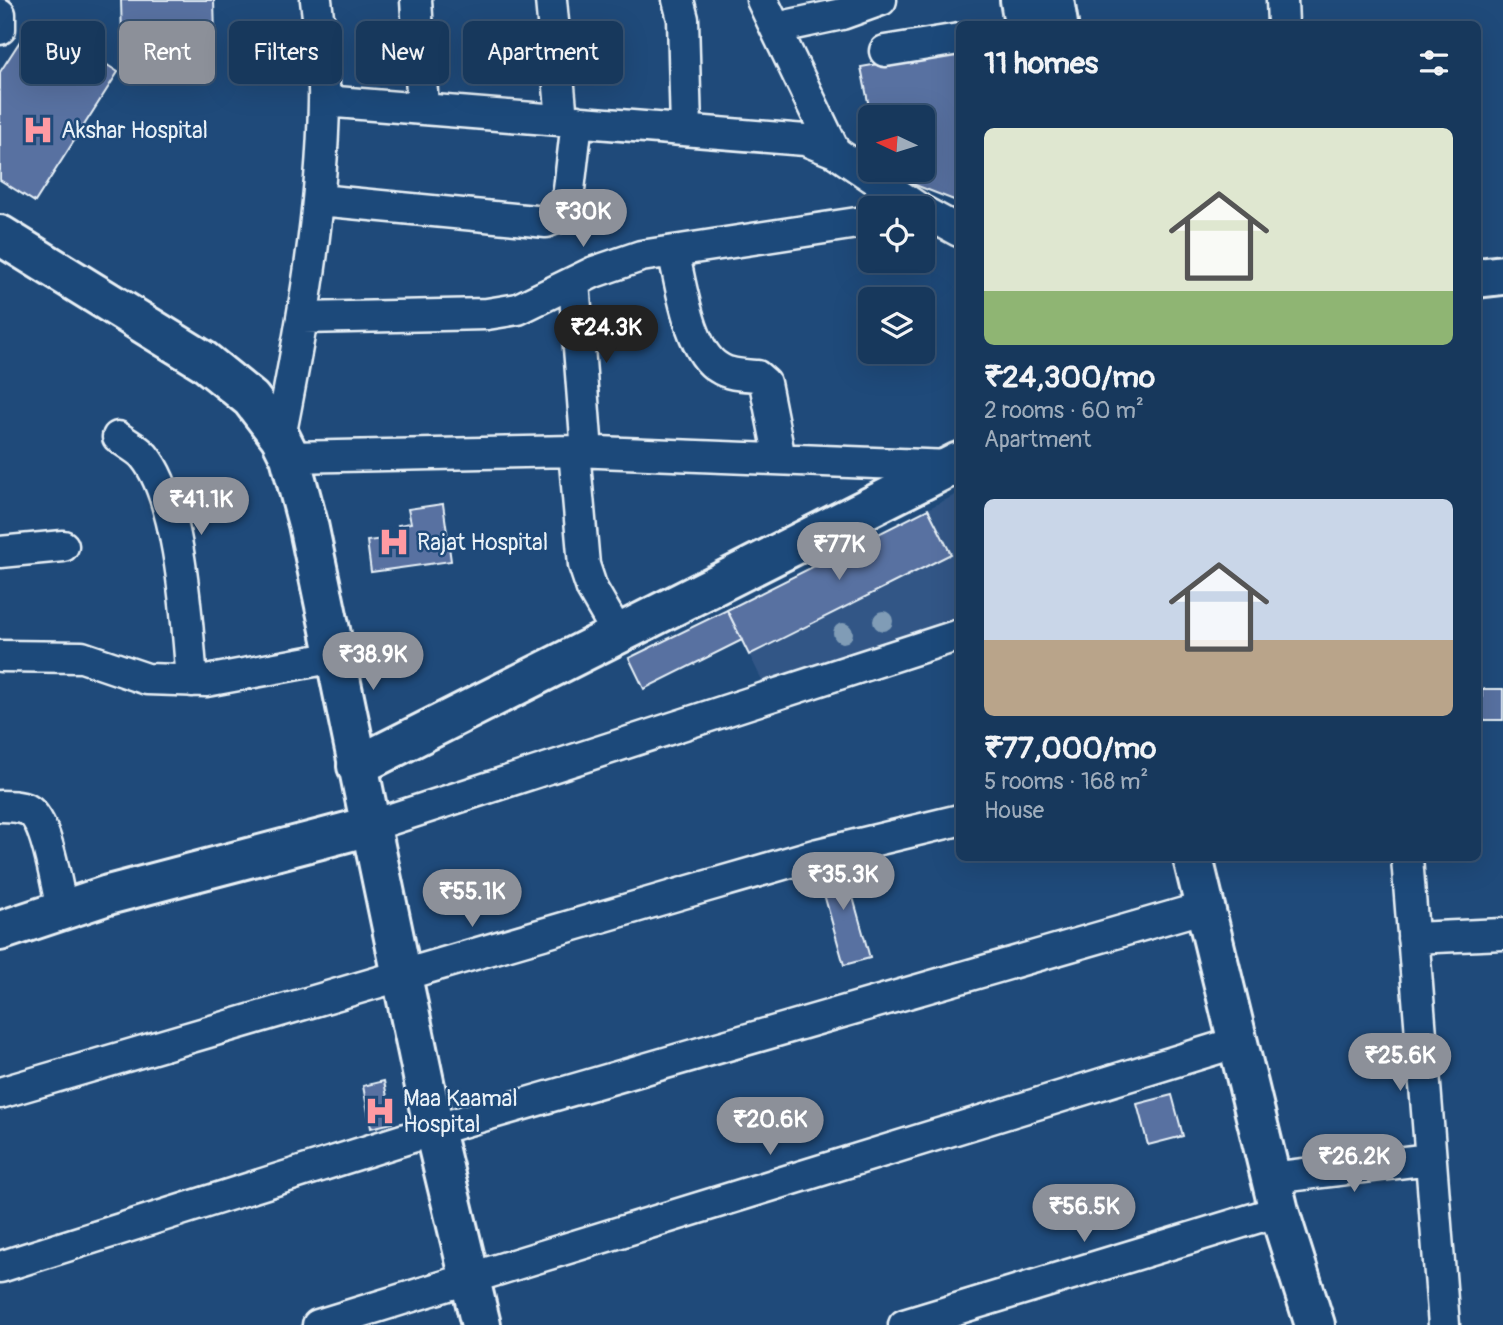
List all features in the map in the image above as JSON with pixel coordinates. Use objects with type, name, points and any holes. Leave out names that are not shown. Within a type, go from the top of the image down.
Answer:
[{"type":"street","points":[[285,447],[319,200],[324,101],[316,0]]},
{"type":"street","points":[[416,0],[423,108]]},
{"type":"street","points":[[319,200],[545,222],[559,217],[567,207],[569,120],[551,0]]},
{"type":"street","points":[[678,0],[683,19],[686,128]]},
{"type":"street","points":[[762,0],[835,152]]},
{"type":"street","points":[[776,28],[842,14],[881,0]]},
{"type":"street","points":[[1020,0],[1024,21]]},
{"type":"street","points":[[1054,0],[1058,21]]},
{"type":"street","points":[[1282,0],[1283,21]]},
{"type":"street","points":[[0,14],[0,29]]},
{"type":"street","points":[[885,51],[956,39]]},
{"type":"street","points":[[324,101],[686,128],[806,140],[835,152],[900,196]]},
{"type":"street","points":[[935,218],[956,229]]},
{"type":"street","points":[[303,318],[487,314],[517,309],[594,272],[641,256],[858,223]]},
{"type":"street","points":[[0,235],[204,361],[251,398],[285,447],[308,524],[434,1130],[481,1325]]},
{"type":"street","points":[[673,251],[696,340],[706,357],[719,369],[757,376],[765,383],[780,459]]},
{"type":"street","points":[[1481,278],[1503,275]]},
{"type":"street","points":[[574,282],[583,565],[592,589],[618,634]]},
{"type":"street","points":[[118,437],[144,456],[161,487],[175,535],[192,681]]},
{"type":"street","points":[[285,447],[580,451],[956,464]]},
{"type":"street","points":[[357,766],[956,464]]},
{"type":"street","points":[[0,552],[63,546]]},
{"type":"street","points":[[0,930],[108,895],[370,826],[956,636]]},
{"type":"street","points":[[0,656],[82,657],[147,679],[192,681],[206,681],[336,657]]},
{"type":"street","points":[[0,806],[29,811],[41,825],[62,910]]},
{"type":"street","points":[[0,1093],[818,854],[956,821]]},
{"type":"street","points":[[1194,861],[1275,1195],[1315,1325]]},
{"type":"street","points":[[1407,861],[1444,1325]]},
{"type":"street","points":[[0,1266],[434,1130],[1205,907]]},
{"type":"street","points":[[1413,938],[1503,934]]},
{"type":"street","points":[[318,1325],[1238,1042]]},
{"type":"street","points":[[904,1325],[1275,1195],[1430,1159]]},
{"type":"shaded area","points":[[956,495],[956,627],[766,688],[727,610]]},
{"type":"building","points":[[121,0],[214,0],[215,21],[122,21]]},
{"type":"building","points":[[21,40],[21,84],[105,84],[105,64],[118,72],[35,202],[0,180],[0,72]]},
{"type":"building","points":[[956,51],[956,201],[908,182],[935,182],[935,105],[869,105],[861,67]]},
{"type":"building","points":[[443,504],[451,561],[371,572],[367,541],[400,537],[398,525],[411,523],[408,509]]},
{"type":"building","points":[[928,509],[951,554],[749,655],[727,610]]},
{"type":"building","points":[[727,610],[742,640],[644,689],[629,658]]},
{"type":"building","points":[[1482,689],[1503,689],[1503,720],[1482,720]]},
{"type":"building","points":[[842,858],[870,958],[844,965],[816,866]]},
{"type":"building","points":[[384,1081],[392,1123],[371,1128],[363,1086]]},
{"type":"building","points":[[1172,1095],[1183,1136],[1148,1145],[1137,1104]]},
{"type":"place","name":"Akshar Hospital","points":[[38,130]]},
{"type":"place","name":"Rajat Hospital","points":[[394,542]]},
{"type":"place","name":"Maa Kaamal Hospital","points":[[380,1111]]}]
